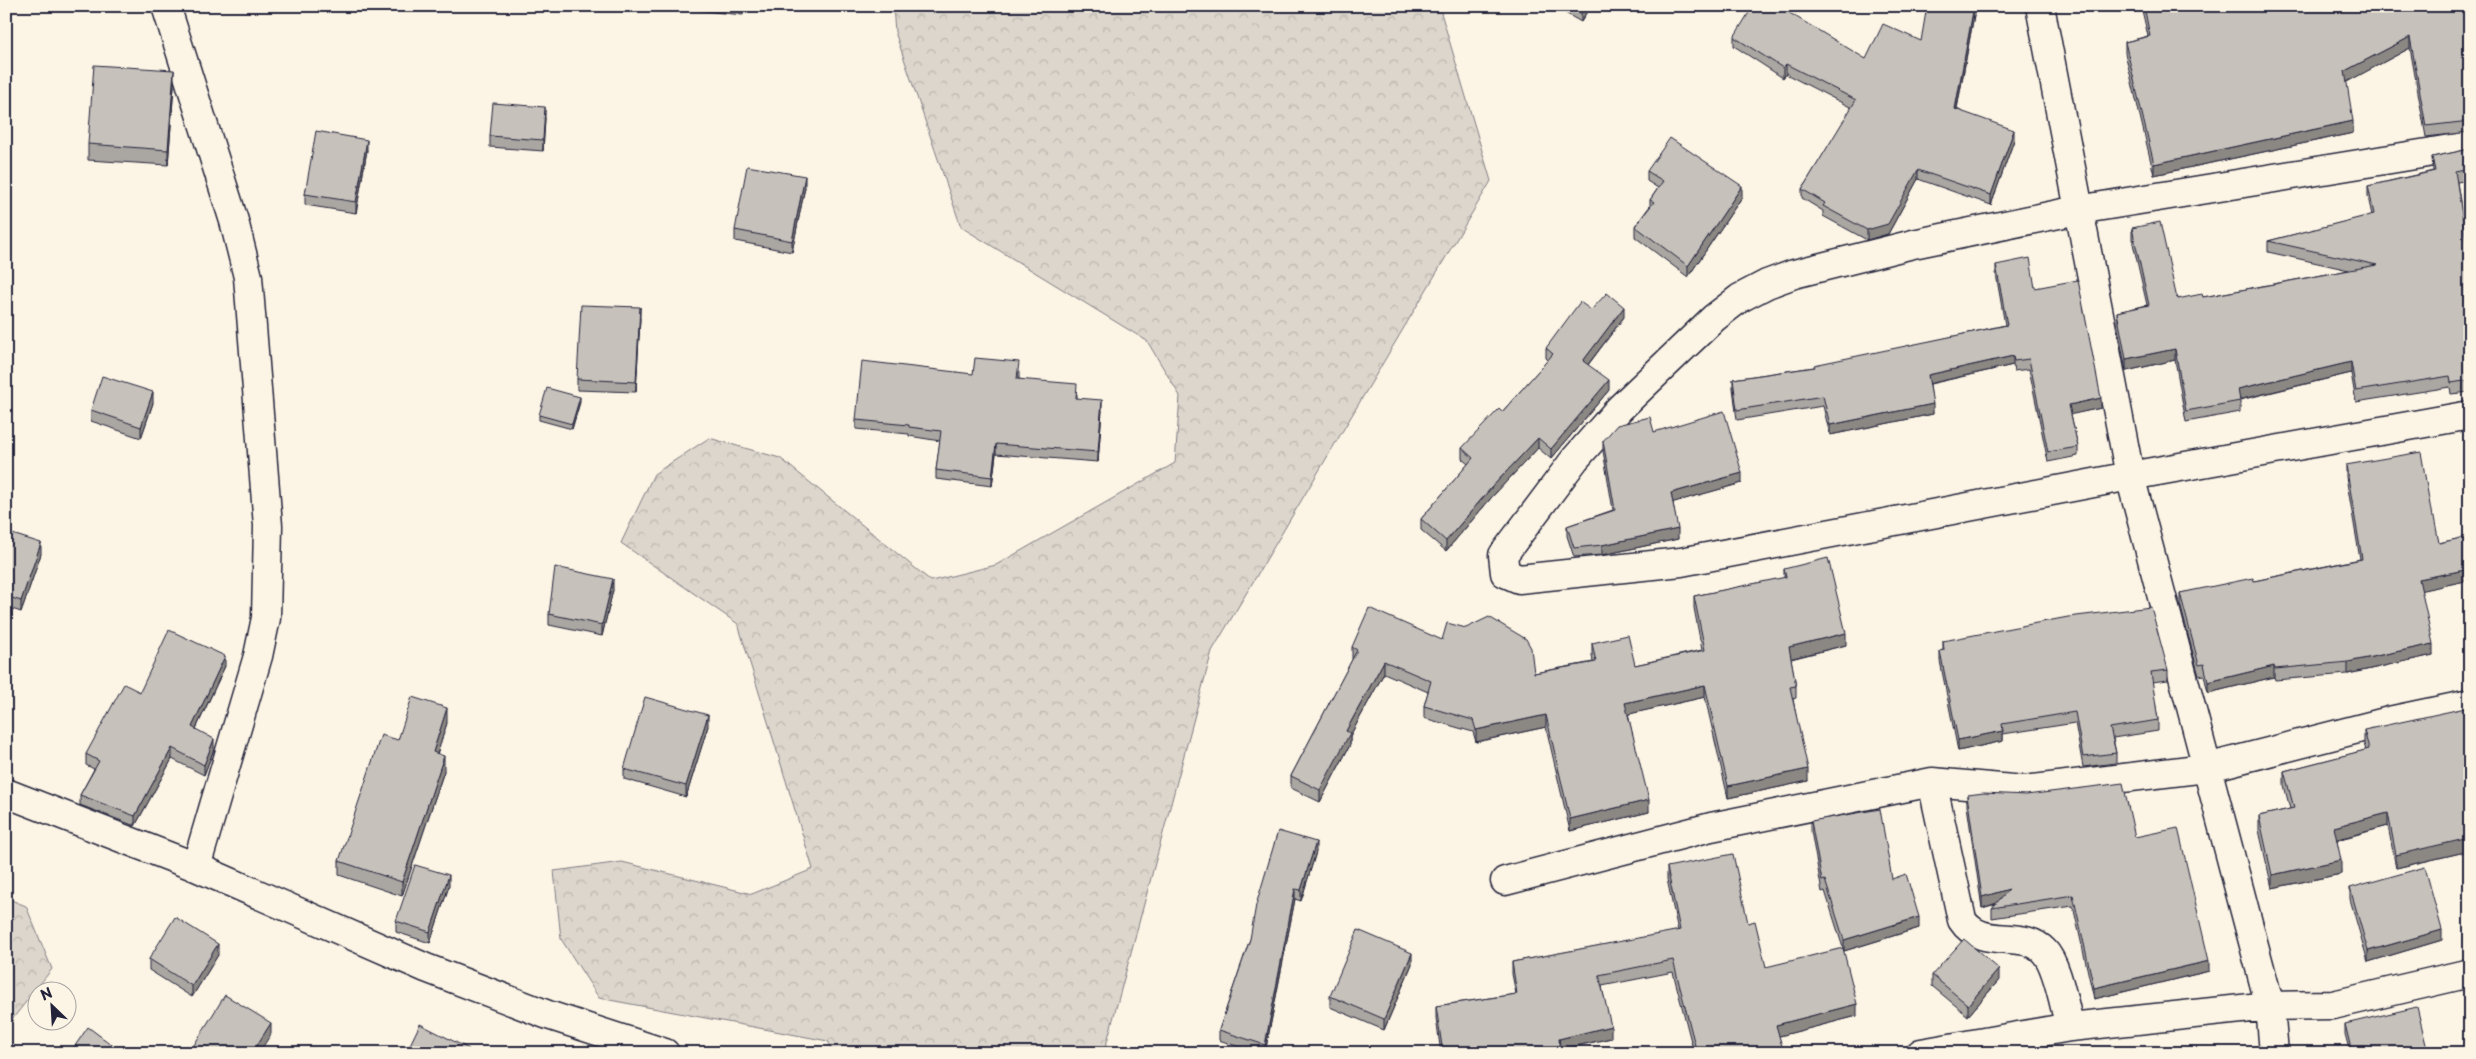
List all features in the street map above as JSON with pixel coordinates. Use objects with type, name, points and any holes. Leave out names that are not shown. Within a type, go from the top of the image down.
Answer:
[{"type":"street","points":[[166,6],[234,221],[248,277],[268,526],[266,618],[247,700],[232,741],[196,867]]},
{"type":"street","points":[[2040,6],[2130,476],[2270,1006],[2274,1053]]},
{"type":"street","points":[[2470,146],[2078,210],[1913,244],[1794,274],[1767,284],[1740,298],[1679,349],[1619,409],[1575,459],[1503,555],[1502,565],[1505,573],[1519,580],[1681,562],[2130,476],[2470,414]]},
{"type":"street","points":[[1506,882],[1710,827],[1932,782],[2024,790],[2206,768],[2389,721],[2470,704]]},
{"type":"street","points":[[1932,782],[1962,920],[1969,930],[1980,936],[2035,943],[2045,951],[2051,961],[2070,1027]]},
{"type":"street","points":[[6,793],[196,867],[426,968],[548,1015],[665,1053]]},
{"type":"street","points":[[1921,1053],[1983,1048],[2070,1027],[2270,1006],[2333,1005],[2470,973]]},
{"type":"green space","points":[[893,6],[1439,6],[1491,181],[1212,651],[1104,1053],[834,1053],[828,1041],[599,998],[561,939],[554,871],[622,862],[752,894],[813,869],[738,624],[621,543],[654,474],[709,438],[780,458],[931,581],[996,565],[1175,463],[1180,396],[1147,341],[961,227],[895,32]]},
{"type":"green space","points":[[6,898],[26,906],[52,969],[42,982],[28,982],[28,999],[6,1027]]},
{"type":"building","points":[[1572,6],[1584,6],[1581,11]]},
{"type":"building","points":[[1753,6],[1778,6],[1866,59],[1883,24],[1921,41],[1927,6],[1974,6],[1955,109],[2014,130],[1991,195],[1918,170],[1888,224],[1867,230],[1823,206],[1825,203],[1802,189],[1856,100],[1786,64],[1783,68],[1734,37]]},
{"type":"building","points":[[2144,6],[2470,6],[2470,121],[2426,126],[2410,37],[2345,71],[2353,121],[2154,164],[2125,42],[2150,36]]},
{"type":"building","points":[[94,65],[174,70],[168,150],[88,144]]},
{"type":"building","points":[[493,103],[545,107],[543,140],[490,136]]},
{"type":"building","points":[[316,131],[367,140],[356,202],[305,194]]},
{"type":"building","points":[[1670,138],[1742,186],[1688,266],[1635,226],[1654,202],[1650,200],[1663,181],[1647,171]]},
{"type":"building","points":[[2470,149],[2470,168],[2455,171],[2470,265],[2470,380],[2451,383],[2450,376],[2356,391],[2351,362],[2238,389],[2240,401],[2186,411],[2175,349],[2126,359],[2117,312],[2149,305],[2132,228],[2160,222],[2177,299],[2202,294],[2203,297],[2377,265],[2268,241],[2374,214],[2368,186],[2435,171],[2432,157]]},
{"type":"building","points":[[747,166],[805,176],[792,241],[735,230]]},
{"type":"building","points":[[2030,258],[2035,288],[2078,280],[2101,398],[2069,405],[2078,447],[2048,452],[2029,359],[2014,361],[2013,356],[1928,375],[1933,404],[1830,425],[1823,396],[1737,410],[1733,379],[1815,367],[1814,365],[2007,325],[1996,265]]},
{"type":"building","points":[[1607,293],[1624,307],[1583,361],[1609,380],[1551,449],[1538,438],[1491,488],[1446,541],[1421,519],[1473,458],[1462,448],[1499,409],[1502,412],[1553,354],[1546,348],[1580,302],[1591,310]]},
{"type":"building","points":[[581,305],[640,307],[636,382],[577,379]]},
{"type":"building","points":[[975,358],[1019,362],[1017,379],[1077,384],[1076,398],[1102,400],[1098,452],[996,444],[992,477],[936,470],[941,431],[909,427],[909,425],[856,420],[862,361],[973,374]]},
{"type":"building","points":[[102,376],[153,392],[141,427],[91,410]]},
{"type":"building","points":[[547,388],[580,397],[572,424],[539,415]]},
{"type":"building","points":[[1724,411],[1742,473],[1671,493],[1678,529],[1602,545],[1574,548],[1567,526],[1615,510],[1603,441],[1617,425],[1650,417],[1654,432]]},
{"type":"building","points":[[2421,452],[2432,517],[2434,517],[2439,543],[2470,536],[2470,569],[2419,579],[2433,644],[2348,662],[2275,669],[2274,666],[2208,682],[2204,664],[2199,665],[2180,593],[2253,578],[2254,581],[2362,559],[2346,465]]},
{"type":"building","points":[[6,532],[41,543],[21,601],[6,596]]},
{"type":"building","points":[[1828,558],[1846,633],[1789,647],[1796,686],[1790,687],[1808,769],[1728,786],[1705,685],[1625,703],[1649,800],[1570,819],[1546,715],[1476,730],[1473,720],[1424,706],[1431,681],[1384,661],[1346,731],[1350,733],[1320,790],[1291,776],[1357,650],[1352,647],[1369,608],[1442,640],[1447,623],[1466,628],[1489,617],[1526,639],[1531,648],[1534,673],[1596,662],[1592,643],[1628,635],[1635,665],[1705,650],[1694,596],[1786,577],[1784,569]]},
{"type":"building","points":[[555,567],[613,579],[602,625],[549,614]]},
{"type":"building","points":[[2151,607],[2168,670],[2151,672],[2158,720],[2110,728],[2116,753],[2083,757],[2075,712],[2002,724],[2003,731],[1958,740],[1940,651],[1944,650],[1943,641],[2068,617]]},
{"type":"building","points":[[169,630],[225,656],[192,727],[214,739],[204,765],[172,748],[135,816],[80,795],[99,761],[86,754],[124,684],[140,692]]},
{"type":"building","points":[[412,697],[447,708],[433,752],[444,756],[402,882],[339,861],[381,735],[398,740]]},
{"type":"building","points":[[645,697],[708,715],[686,786],[624,769]]},
{"type":"building","points":[[2470,707],[2469,838],[2396,855],[2388,813],[2334,827],[2341,860],[2272,875],[2259,816],[2294,808],[2284,771],[2369,749],[2364,730]]},
{"type":"building","points":[[2123,783],[2135,837],[2178,828],[2209,961],[2094,988],[2073,895],[1992,908],[2009,889],[1982,897],[1967,795],[1984,793],[2026,795]]},
{"type":"building","points":[[1880,809],[1892,879],[1906,874],[1919,917],[1844,940],[1825,880],[1822,881],[1811,821]]},
{"type":"building","points":[[1278,831],[1316,842],[1301,890],[1295,889],[1265,1045],[1219,1030],[1250,939],[1256,905]]},
{"type":"building","points":[[1733,854],[1748,923],[1755,921],[1766,967],[1843,948],[1857,1004],[1776,1025],[1783,1050],[1773,1053],[1697,1053],[1673,960],[1599,975],[1611,1026],[1559,1039],[1561,1053],[1443,1053],[1436,1006],[1517,994],[1512,962],[1680,930],[1667,867]]},
{"type":"building","points":[[415,865],[449,875],[430,932],[396,921]]},
{"type":"building","points":[[2425,867],[2442,930],[2368,951],[2350,888]]},
{"type":"building","points":[[175,917],[218,944],[192,986],[149,959]]},
{"type":"building","points":[[1358,930],[1412,953],[1384,1019],[1330,996]]},
{"type":"building","points":[[1964,939],[1999,969],[1968,1005],[1932,975]]},
{"type":"building","points":[[225,995],[271,1023],[252,1053],[189,1053]]},
{"type":"building","points":[[2417,1007],[2428,1053],[2352,1053],[2345,1024]]},
{"type":"building","points":[[420,1024],[469,1049],[467,1053],[411,1053],[407,1051]]},
{"type":"building","points":[[88,1027],[123,1053],[70,1053]]}]
